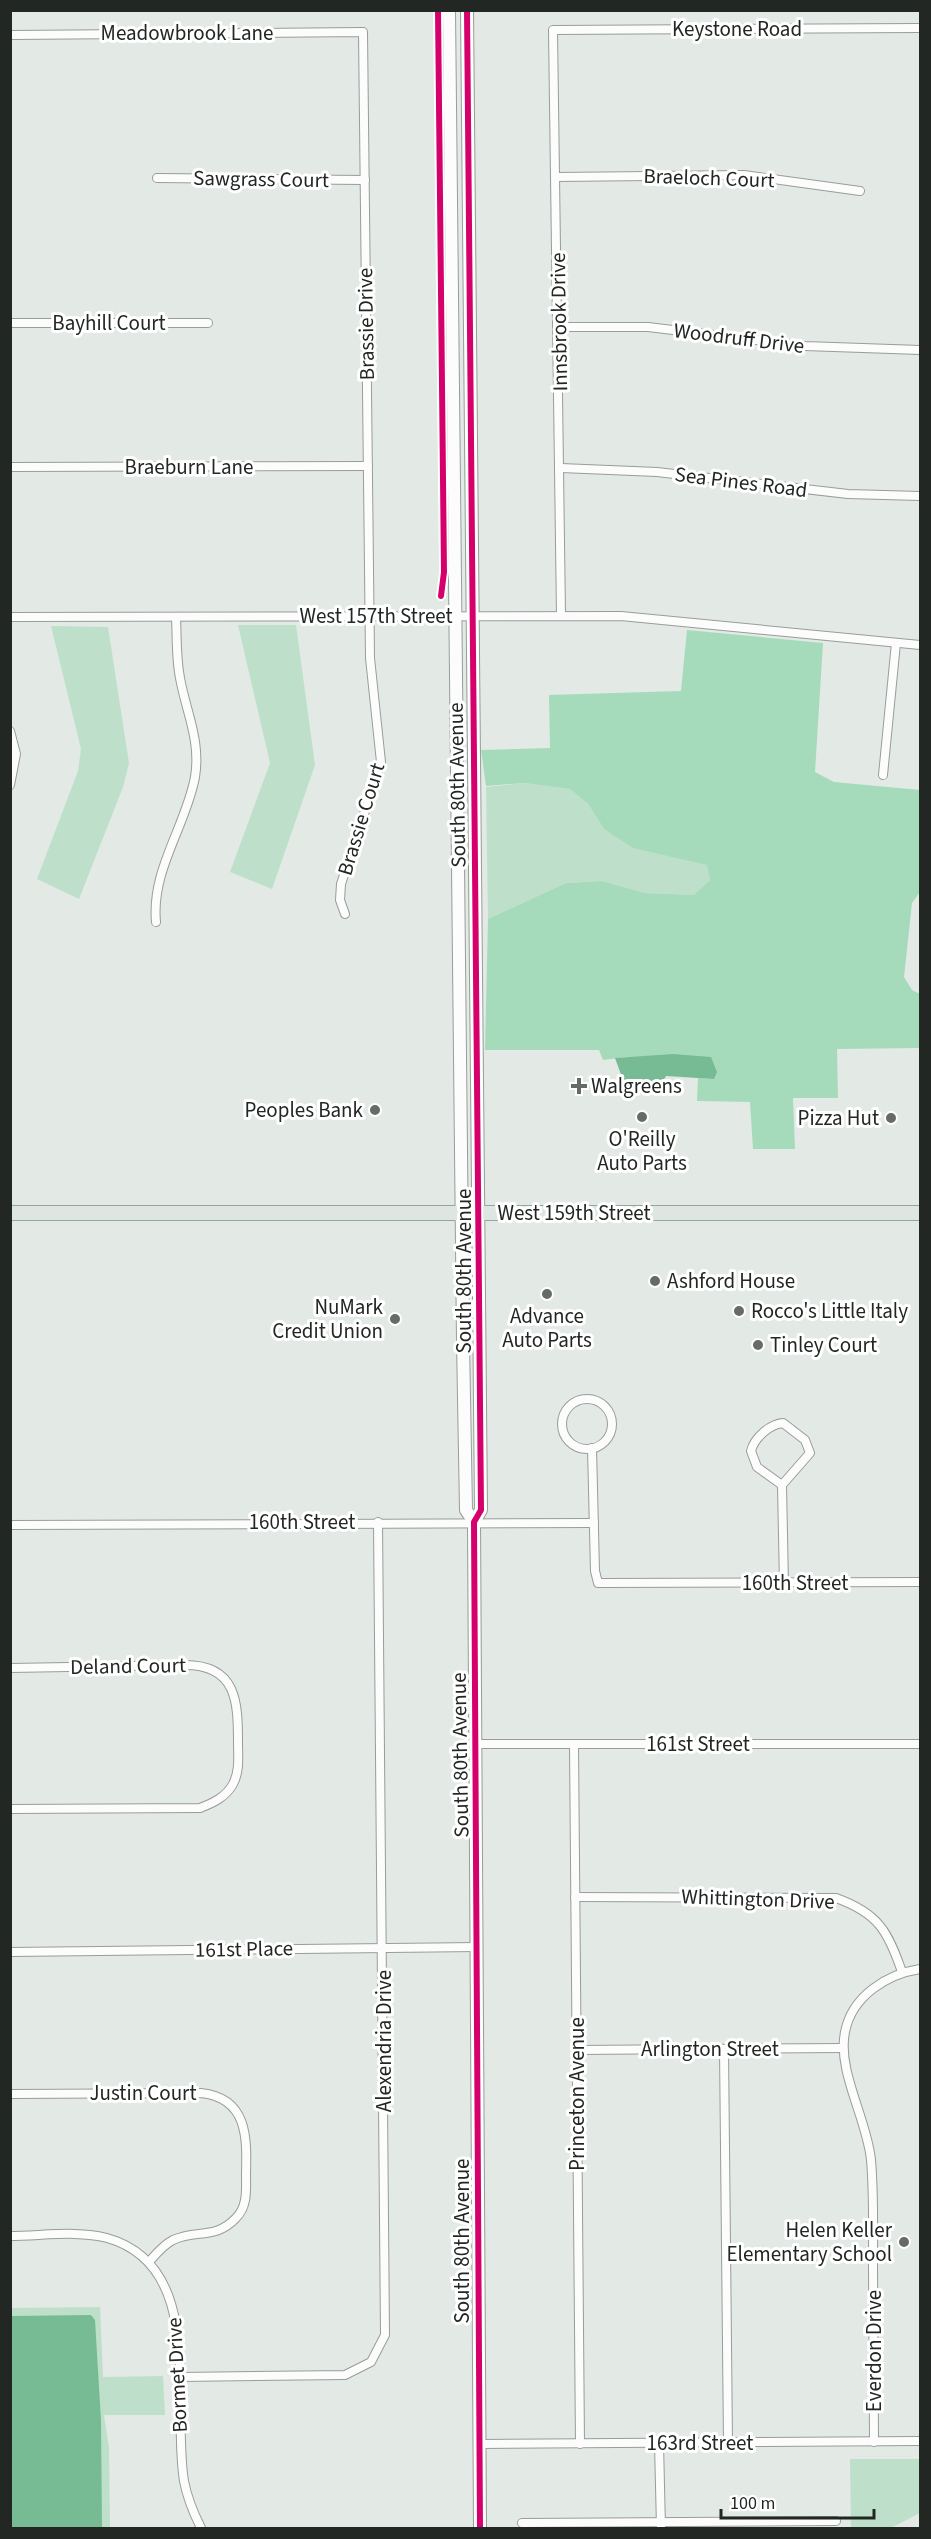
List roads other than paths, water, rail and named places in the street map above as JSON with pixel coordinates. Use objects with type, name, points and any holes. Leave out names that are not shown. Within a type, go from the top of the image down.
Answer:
[{"type":"main road","name":"West 159th Street","points":[[10,1213],[921,1213]]},
{"type":"street","name":"South 80th Avenue","points":[[449,10],[466,1510],[474,1522]]},
{"type":"street","name":"South 80th Avenue","points":[[467,10],[471,615],[480,1214],[481,1510],[474,1522],[480,2529]]},
{"type":"street","name":"Keystone Road","points":[[553,30],[921,28]]},
{"type":"street","name":"Innsbrook Drive","points":[[553,30],[561,468],[561,615]]},
{"type":"street","name":"Meadowbrook Lane","points":[[10,35],[363,32]]},
{"type":"street","name":"Brassie Drive","points":[[363,32],[369,615]]},
{"type":"street","name":"Braeloch Court","points":[[556,177],[744,175],[860,191]]},
{"type":"street","name":"Sawgrass Court","points":[[157,178],[365,180]]},
{"type":"street","name":"Bayhill Court","points":[[10,323],[208,323]]},
{"type":"street","name":"Woodruff Drive","points":[[558,327],[648,327],[805,346],[921,350]]},
{"type":"street","name":"Braeburn Lane","points":[[10,467],[368,466]]},
{"type":"street","name":"Sea Pines Road","points":[[561,468],[657,472],[848,494],[921,496]]},
{"type":"street","name":"Brassie Court","points":[[345,914],[340,900],[340,884],[381,762],[370,658],[369,615]]},
{"type":"street","name":"West 157th Street","points":[[10,617],[561,615],[664,620],[921,645]]},
{"type":"street","points":[[156,922],[154,902],[156,890],[195,778],[197,752],[195,732],[180,677],[176,618]]},
{"type":"street","points":[[883,776],[896,643]]},
{"type":"street","points":[[10,731],[16,753],[10,784]]},
{"type":"street","points":[[582,1400],[599,1402],[606,1408],[612,1424],[606,1439],[592,1448],[584,1449],[570,1442],[562,1429],[564,1414],[574,1402],[582,1400]]},
{"type":"street","points":[[782,1485],[757,1467],[752,1447],[764,1434],[777,1424],[783,1423],[805,1440],[810,1453],[782,1485],[784,1584]]},
{"type":"street","points":[[592,1448],[594,1523]]},
{"type":"street","name":"Alexendria Drive","points":[[179,2377],[345,2375],[371,2362],[382,2343],[386,2327],[378,1522]]},
{"type":"street","name":"160th Street","points":[[10,1525],[594,1523],[594,1571],[598,1583],[921,1582]]},
{"type":"street","name":"Deland Court","points":[[10,1668],[184,1665],[206,1667],[225,1679],[237,1697],[238,1766],[234,1783],[228,1791],[211,1804],[200,1808],[10,1809]]},
{"type":"street","name":"161st Street","points":[[476,1744],[921,1744]]},
{"type":"street","name":"Princeton Avenue","points":[[574,1744],[580,2444]]},
{"type":"street","name":"Whittington Drive","points":[[575,1897],[836,1898],[864,1910],[876,1920],[887,1933],[902,1972]]},
{"type":"street","name":"161st Place","points":[[10,1952],[478,1947]]},
{"type":"street","points":[[843,2048],[849,2018],[864,1997],[881,1982],[902,1972],[921,1969]]},
{"type":"street","name":"Arlington Street","points":[[577,2050],[843,2048]]},
{"type":"street","name":"Everdon Drive","points":[[843,2048],[865,2129],[872,2172],[874,2442]]},
{"type":"street","points":[[724,2049],[728,2443]]},
{"type":"street","name":"Justin Court","points":[[10,2094],[201,2092],[216,2096],[231,2106],[244,2124],[247,2136],[246,2198],[241,2211],[217,2233],[171,2241],[149,2262]]},
{"type":"street","name":"Bormet Drive","points":[[10,2236],[99,2236],[130,2248],[149,2262],[165,2285],[174,2307],[184,2483],[201,2529]]},
{"type":"street","name":"163rd Street","points":[[480,2444],[921,2441]]},
{"type":"street","points":[[659,2443],[661,2525]]},
{"type":"street","points":[[522,2523],[661,2525],[836,2521]]},
{"type":"place","name":"Walgreens","points":[[579,1086]]},
{"type":"place","name":"Peoples Bank","points":[[375,1110]]},
{"type":"place","name":"O'Reilly Auto Parts","points":[[642,1117]]},
{"type":"place","name":"Pizza Hut","points":[[891,1118]]},
{"type":"place","name":"Ashford House","points":[[655,1281]]},
{"type":"place","name":"Advance Auto Parts","points":[[547,1294]]},
{"type":"place","name":"Rocco's Little Italy","points":[[739,1311]]},
{"type":"place","name":"NuMark Credit Union","points":[[395,1319]]},
{"type":"place","name":"Tinley Court","points":[[758,1345]]},
{"type":"place","name":"Helen Keller Elementary School","points":[[904,2242]]}]
